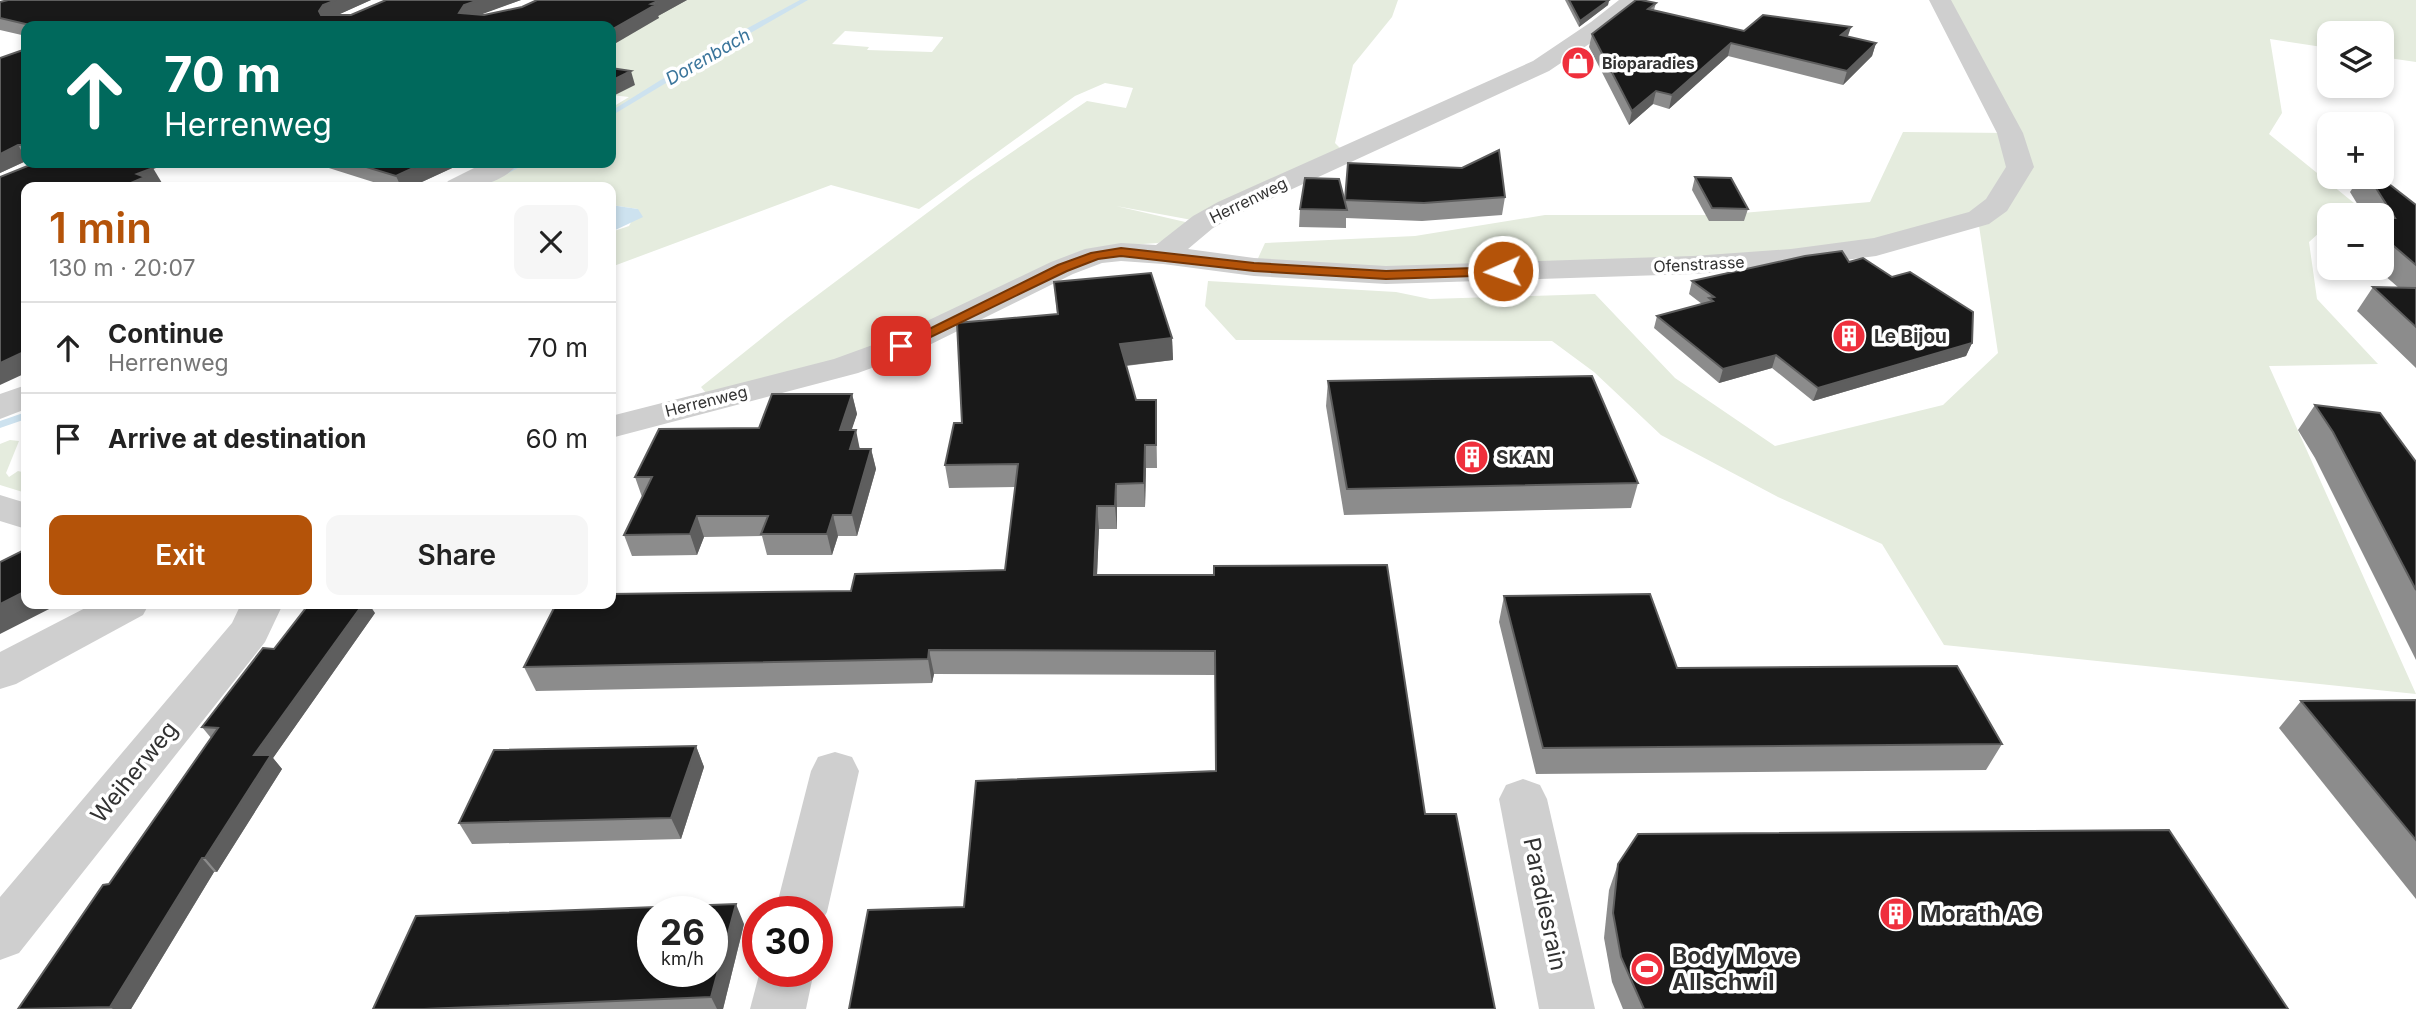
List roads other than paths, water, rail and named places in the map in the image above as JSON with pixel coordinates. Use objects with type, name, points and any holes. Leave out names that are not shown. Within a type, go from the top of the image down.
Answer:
[{"type":"street","name":"Herrenweg","points":[[616,426],[846,366],[901,346],[1062,268],[1096,255],[1121,252],[1163,255],[1203,222],[1228,208],[1541,66],[1600,27],[1632,0]]},
{"type":"street","name":"Ofenstrasse","points":[[1163,255],[1254,267],[1386,275],[1693,265],[1791,258],[1877,247],[1979,218],[1997,205],[2020,167],[2010,133],[1940,0]]},
{"type":"street","points":[[468,182],[494,168]]},
{"type":"street","points":[[0,408],[21,398]]},
{"type":"street","points":[[0,508],[21,514]]},
{"type":"street","points":[[0,672],[119,609]]},
{"type":"street","name":"Weiherweg","points":[[0,936],[250,631],[260,609]]},
{"type":"street","points":[[805,896],[835,771]]},
{"type":"street","name":"Paradiesrain","points":[[1523,799],[1567,1009]]},
{"type":"street","points":[[778,1009],[783,987]]},
{"type":"water","points":[[616,206],[638,209],[643,217],[616,230]]},
{"type":"waterway","name":"Dorenbach","points":[[616,111],[723,45],[805,0]]},
{"type":"waterway","name":"Dorenbach","points":[[486,182],[513,168]]},
{"type":"waterway","name":"Dorenbach","points":[[0,425],[21,417]]},
{"type":"place","name":"Bioparadies","points":[[1578,63]]},
{"type":"place","name":"Le Bijou","points":[[1849,336]]},
{"type":"place","name":"SKAN","points":[[1472,457]]},
{"type":"place","name":"Morath AG","points":[[1896,914]]},
{"type":"place","name":"Body Move Allschwil","points":[[1647,969]]}]
